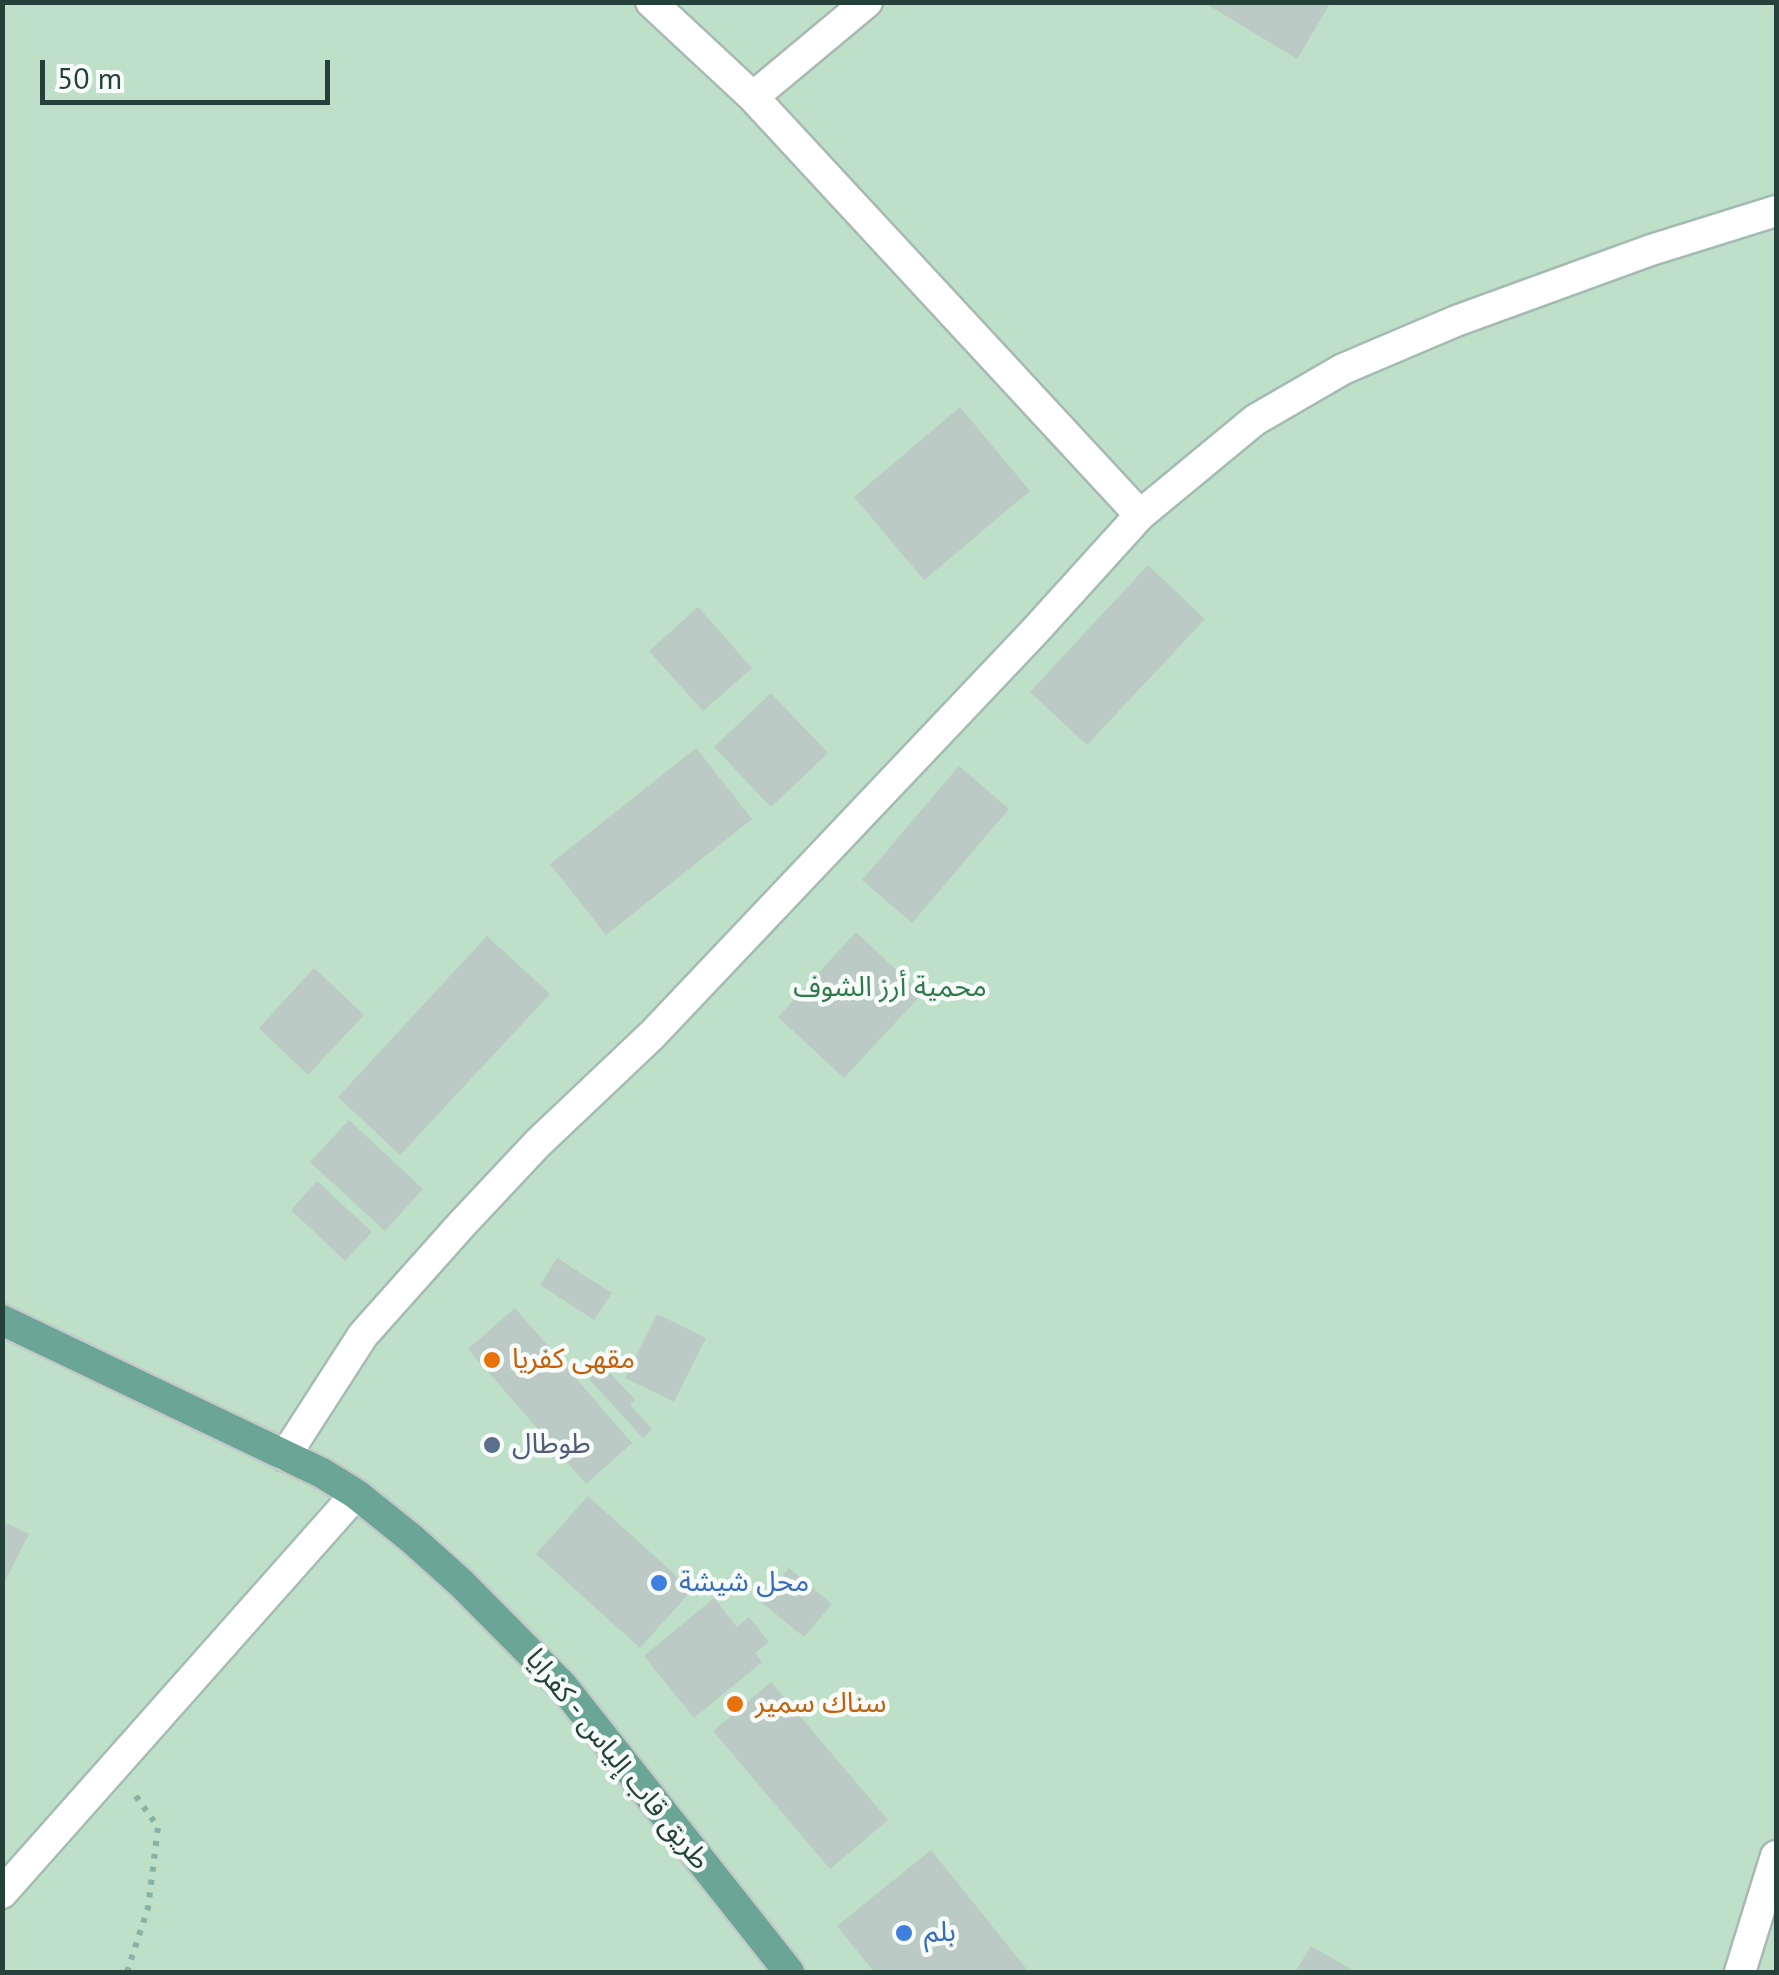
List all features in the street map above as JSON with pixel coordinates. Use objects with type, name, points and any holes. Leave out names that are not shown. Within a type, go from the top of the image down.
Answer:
[{"type":"main road","points":[[651,2],[753,96],[1140,515]]},
{"type":"main road","points":[[753,96],[867,2]]},
{"type":"main road","points":[[285,1456],[362,1335],[462,1224],[538,1143],[652,1035],[1140,515],[1255,420],[1343,369],[1650,250],[1776,211]]},
{"type":"main road","name":"طريق قاب إلياس - كفرايا","points":[[2,1320],[356,1494],[461,1583],[562,1685],[789,1972]]},
{"type":"main road","points":[[2,1893],[356,1494]]},
{"type":"main road","points":[[1740,1972],[1776,1856]]},
{"type":"path","points":[[114,1765],[158,1827],[148,1908],[126,1972]]},
{"type":"green space","name":"محمية أرز الشوف","points":[[3,3],[1776,3],[1776,1972],[3,1972]]},
{"type":"building","points":[[1203,2],[1331,2],[1297,59]]},
{"type":"building","points":[[960,407],[1030,491],[924,580],[854,497]]},
{"type":"building","points":[[1148,565],[1205,619],[1087,745],[1030,692]]},
{"type":"building","points":[[698,607],[752,668],[703,711],[649,651]]},
{"type":"building","points":[[771,693],[828,753],[771,807],[714,747]]},
{"type":"building","points":[[696,748],[752,819],[606,935],[550,864]]},
{"type":"building","points":[[959,766],[1009,809],[912,923],[862,880]]},
{"type":"building","points":[[856,932],[922,994],[844,1078],[778,1017]]},
{"type":"building","points":[[487,936],[550,994],[400,1155],[338,1097]]},
{"type":"building","points":[[314,968],[364,1015],[308,1075],[259,1028]]},
{"type":"building","points":[[349,1120],[423,1189],[385,1231],[310,1162]]},
{"type":"building","points":[[317,1181],[372,1232],[345,1261],[291,1210]]},
{"type":"building","points":[[557,1258],[612,1293],[594,1320],[540,1285]]},
{"type":"building","points":[[515,1308],[632,1443],[586,1484],[468,1349]]},
{"type":"building","points":[[657,1314],[706,1338],[674,1402],[625,1378]]},
{"type":"building","points":[[604,1366],[635,1400],[630,1405],[652,1429],[643,1438],[589,1379]]},
{"type":"building","points":[[588,1496],[692,1590],[640,1648],[536,1554]]},
{"type":"building","points":[[2,1521],[29,1534],[2,1587]]},
{"type":"building","points":[[789,1568],[832,1604],[804,1637],[761,1602]]},
{"type":"building","points":[[714,1598],[737,1627],[749,1617],[769,1642],[755,1653],[762,1662],[694,1718],[644,1656]]},
{"type":"building","points":[[771,1682],[888,1820],[830,1869],[713,1731]]},
{"type":"building","points":[[931,1850],[1029,1972],[874,1972],[837,1926]]},
{"type":"building","points":[[1311,1946],[1356,1972],[1295,1972]]},
{"type":"place","name":"مقهى كفريا","points":[[492,1360]]},
{"type":"place","name":"طوطال","points":[[492,1445]]},
{"type":"place","name":"محل شيشة","points":[[659,1583]]},
{"type":"place","name":"سناك سمير","points":[[735,1704]]},
{"type":"place","name":"بلم","points":[[904,1933]]}]
